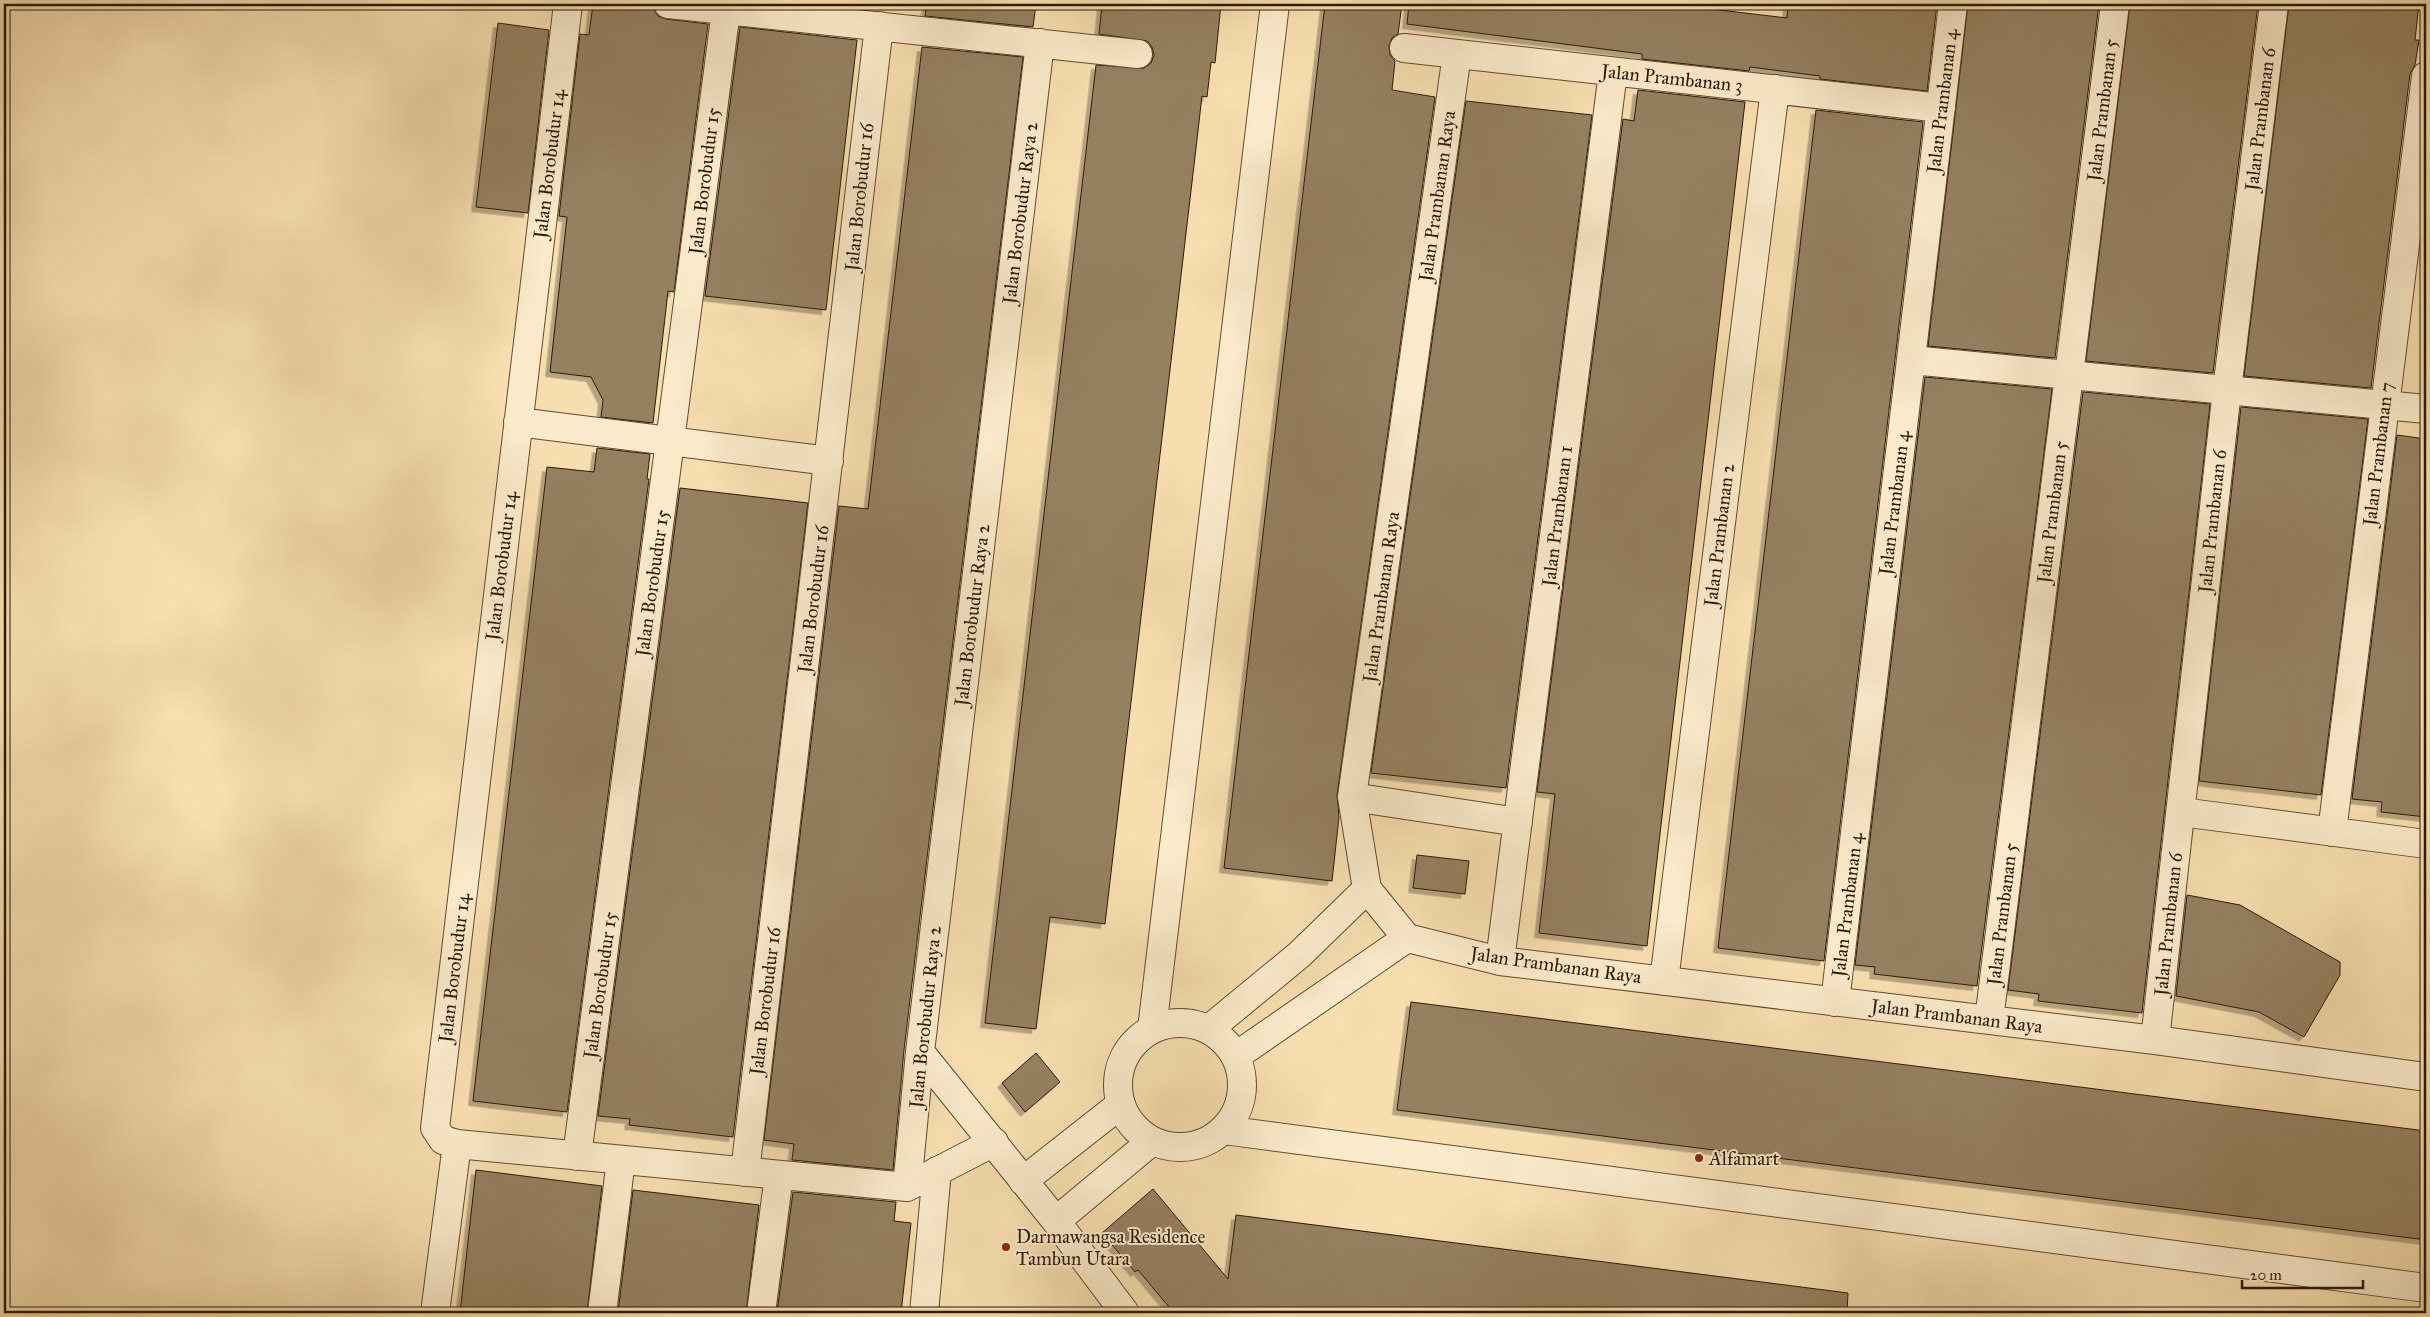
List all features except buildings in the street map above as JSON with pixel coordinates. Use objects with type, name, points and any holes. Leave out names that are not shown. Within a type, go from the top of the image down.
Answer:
[{"type":"street","name":"Jalan Borobudur 14","points":[[457,1144],[443,1140],[435,1128],[568,4]]},
{"type":"street","points":[[668,4],[1138,54]]},
{"type":"street","points":[[1152,1028],[1275,4]]},
{"type":"street","name":"Jalan Prambanan 4","points":[[1835,1002],[1953,4]]},
{"type":"street","name":"Jalan Prambanan 5","points":[[1989,1020],[2115,4]]},
{"type":"street","name":"Jalan Prambanan 6","points":[[2155,1040],[2227,390],[2274,4]]},
{"type":"street","name":"Jalan Borobudur 15","points":[[577,1156],[726,10]]},
{"type":"street","name":"Jalan Borobudur 16","points":[[746,1172],[878,26]]},
{"type":"street","name":"Jalan Borobudur Raya 2","points":[[907,1187],[920,1052],[1040,43]]},
{"type":"street","name":"Jalan Prambanan 3","points":[[1404,48],[1941,108]]},
{"type":"street","name":"Jalan Prambanan Raya","points":[[1367,890],[1352,798],[1457,54]]},
{"type":"street","name":"Jalan Prambanan 1","points":[[1500,961],[1613,72]]},
{"type":"street","name":"Jalan Prambanan 7","points":[[2332,832],[2426,76]]},
{"type":"street","name":"Jalan Prambanan 2","points":[[1664,981],[1774,89]]},
{"type":"street","points":[[1911,360],[2426,409]]},
{"type":"street","points":[[518,422],[829,461]]},
{"type":"street","points":[[1352,798],[1518,822]]},
{"type":"street","points":[[2181,812],[2426,844]]},
{"type":"street","points":[[1209,1029],[1299,955],[1367,890],[1407,938],[1236,1056]]},
{"type":"street","name":"Jalan Prambanan Raya","points":[[1407,938],[1500,961],[2155,1040],[2426,1077]]},
{"type":"street","points":[[1190,1022],[1209,1029],[1225,1040],[1236,1056],[1242,1075],[1242,1095],[1236,1114],[1224,1130],[1209,1141],[1190,1147],[1170,1147],[1152,1141],[1138,1132],[1120,1104],[1118,1087],[1120,1069],[1126,1052],[1152,1028],[1171,1023],[1190,1022]]},
{"type":"street","points":[[920,1052],[994,1142],[1125,1313]]},
{"type":"street","points":[[1023,1180],[1120,1104]]},
{"type":"street","points":[[1224,1130],[2426,1288]]},
{"type":"street","points":[[1056,1221],[1152,1141]]},
{"type":"street","points":[[434,1313],[457,1144],[907,1187],[994,1142]]},
{"type":"street","points":[[602,1313],[621,1160]]},
{"type":"street","points":[[924,1313],[937,1171]]},
{"type":"street","points":[[761,1313],[779,1175]]},
{"type":"place","name":"Alfamart","points":[[1699,1158]]},
{"type":"place","name":"Darmawangsa Residence Tambun Utara","points":[[1006,1247]]}]
